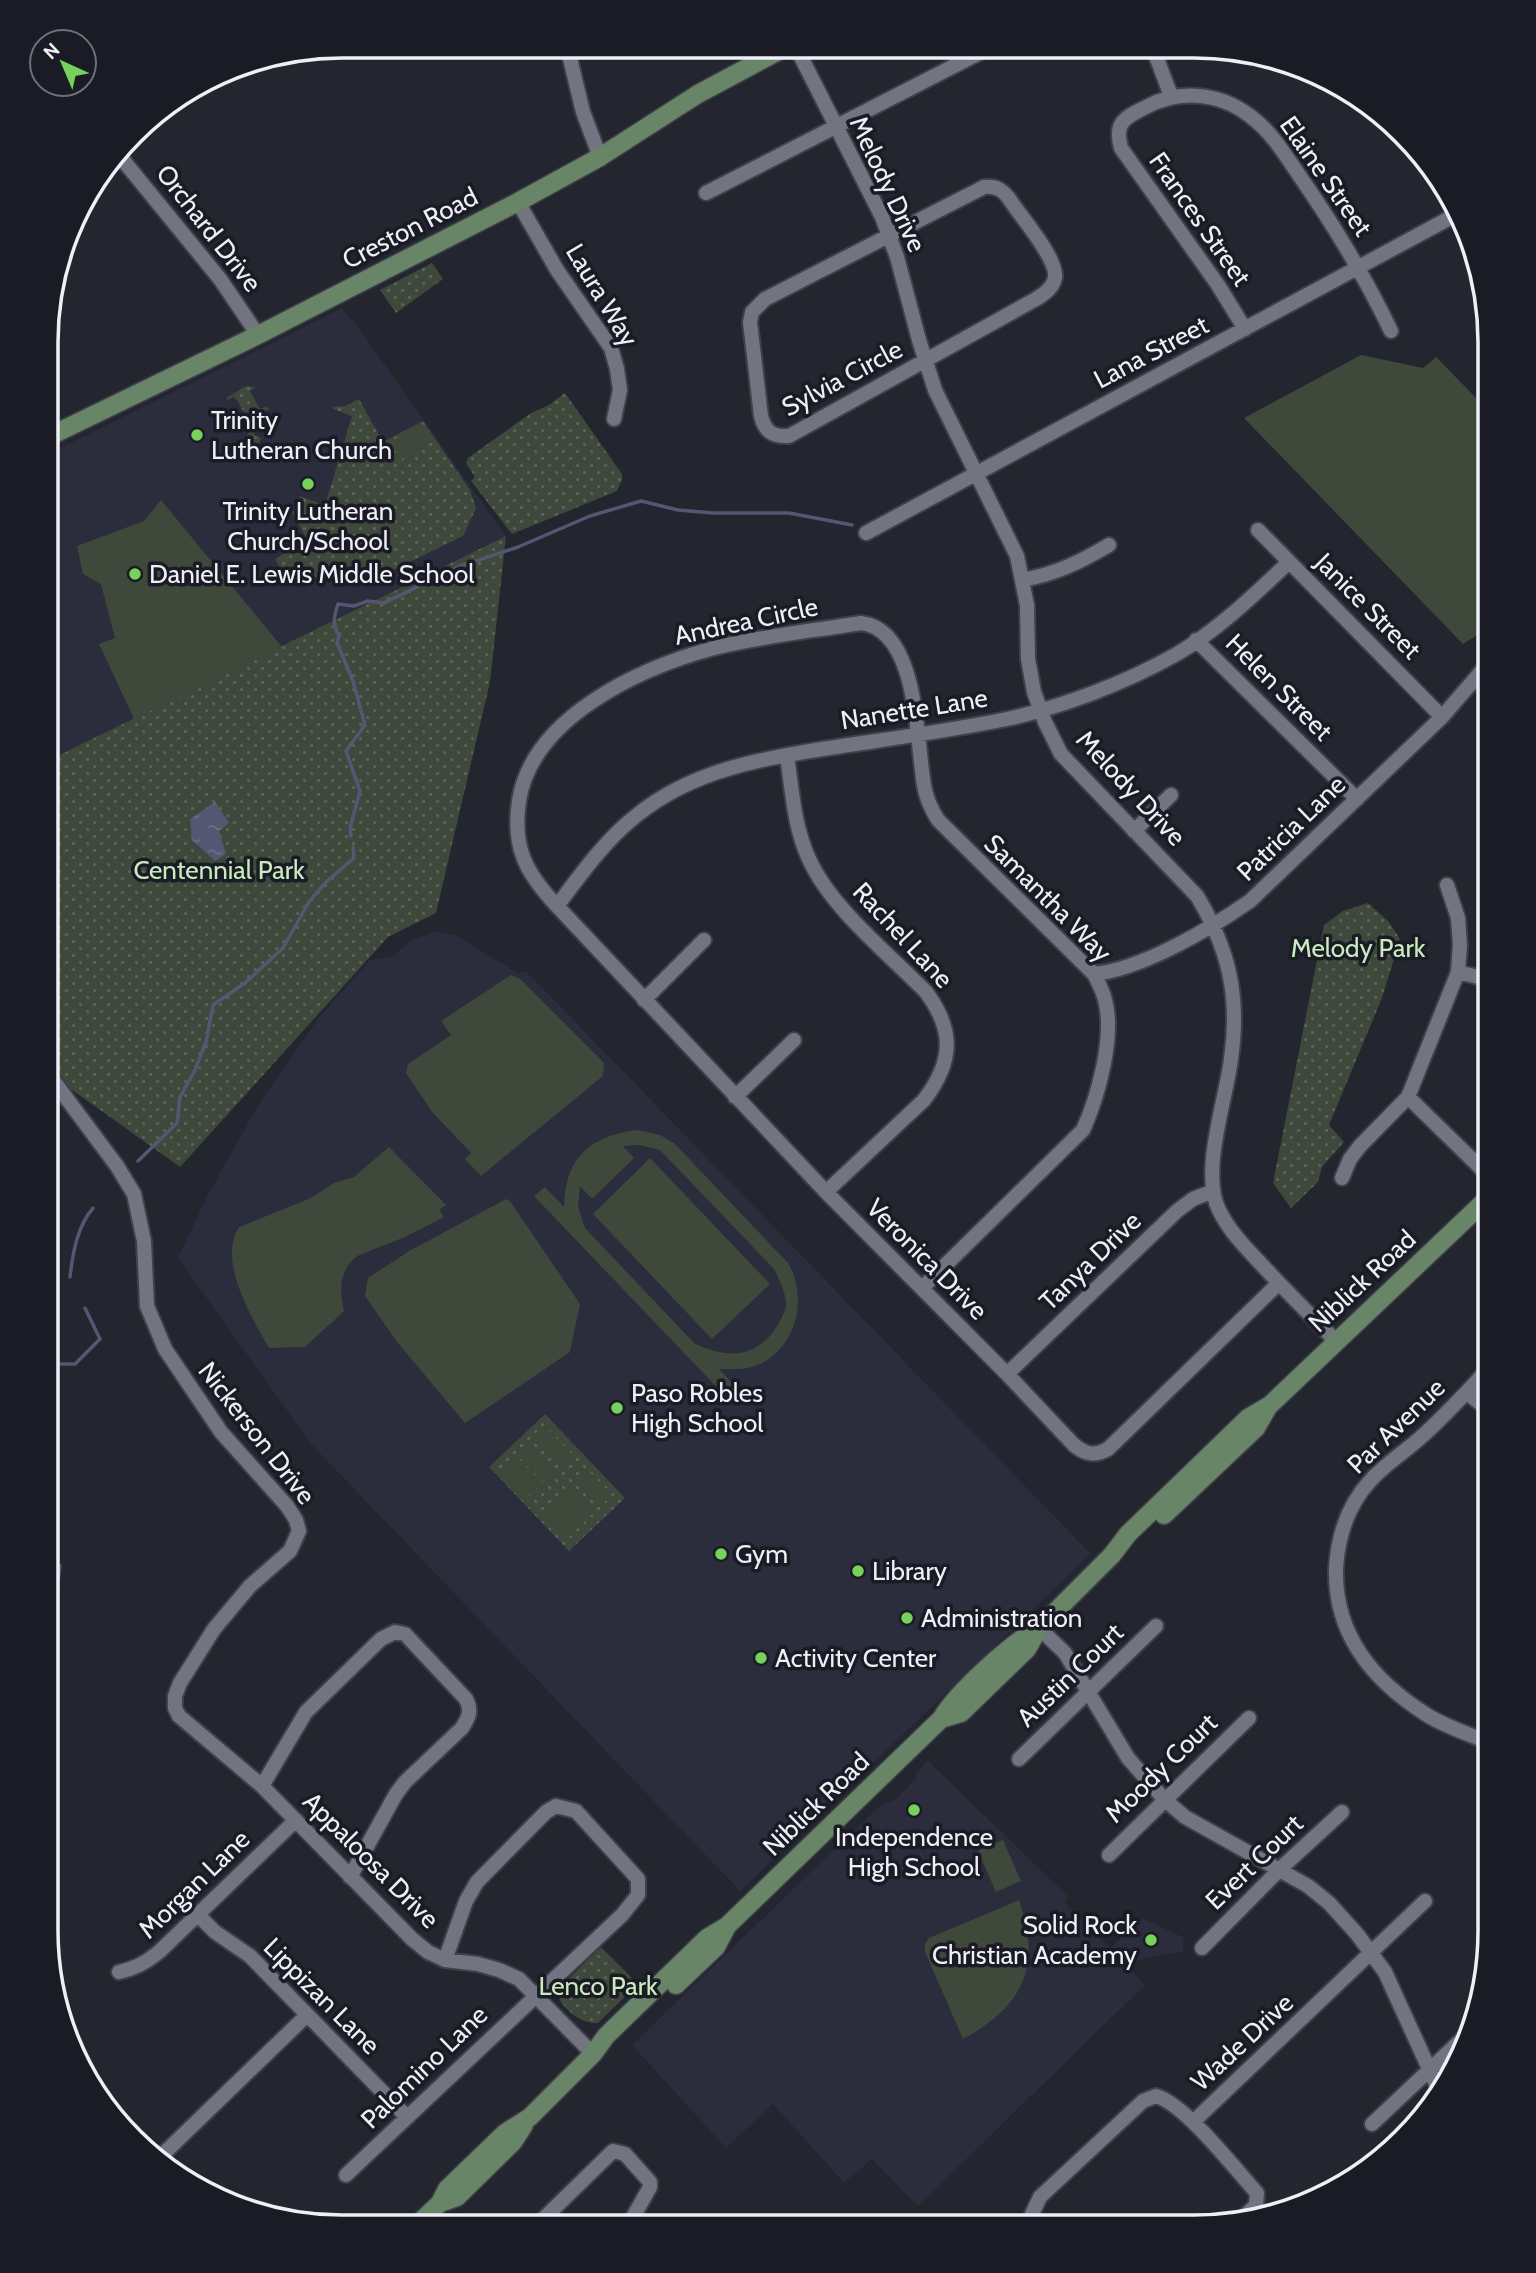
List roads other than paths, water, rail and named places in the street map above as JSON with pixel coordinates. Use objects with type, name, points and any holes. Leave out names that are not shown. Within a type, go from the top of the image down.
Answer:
[{"type":"main road","name":"Creston Road","points":[[58,433],[258,335],[518,202],[600,158],[698,94],[765,58]]},
{"type":"main road","name":"Niblick Road","points":[[427,2215],[440,2203],[447,2189],[505,2133],[530,2117],[593,2054],[615,2044],[716,1947],[727,1926],[941,1719],[950,1703],[1022,1637],[1039,1628],[1112,1555],[1128,1534],[1248,1418],[1270,1405],[1478,1207]]},
{"type":"street","points":[[570,58],[583,111],[600,158]]},
{"type":"street","name":"Melody Drive","points":[[801,58],[889,235],[935,390],[1017,556],[1027,605],[1028,659],[1040,709],[1061,754],[1197,896],[1214,924],[1233,987],[1235,1025],[1211,1168],[1218,1209],[1238,1239],[1336,1342]]},
{"type":"street","points":[[706,193],[970,58]]},
{"type":"street","points":[[1157,58],[1171,96]]},
{"type":"street","name":"Elaine Street","points":[[1118,136],[1120,124],[1126,117],[1171,96],[1203,96],[1219,100],[1251,116],[1280,147],[1328,216],[1359,267],[1391,331]]},
{"type":"street","name":"Frances Street","points":[[1118,136],[1125,154],[1218,285],[1245,329]]},
{"type":"street","name":"Orchard Drive","points":[[123,160],[220,279],[258,335]]},
{"type":"street","points":[[889,235],[973,192],[984,187],[994,187],[1003,191],[1010,200],[1055,268],[1055,277],[1046,292],[925,362]]},
{"type":"street","name":"Laura Way","points":[[518,202],[557,270],[611,348],[620,390],[614,419]]},
{"type":"street","name":"Lana Street","points":[[866,533],[1450,218]]},
{"type":"street","name":"Sylvia Circle","points":[[889,235],[765,299],[752,312],[750,322],[763,425],[778,436],[789,436],[925,362]]},
{"type":"street","name":"Janice Street","points":[[1258,530],[1442,717]]},
{"type":"street","points":[[1022,580],[1068,569],[1109,545]]},
{"type":"street","name":"Nanette Lane","points":[[557,906],[592,860],[617,833],[655,801],[708,774],[762,758],[1008,718],[1126,679],[1176,654],[1196,640],[1228,617],[1289,562]]},
{"type":"street","name":"Andrea Circle","points":[[557,906],[533,879],[523,858],[517,822],[526,774],[549,737],[569,719],[630,681],[667,664],[712,649],[861,623],[874,625],[891,639],[905,666],[918,734]]},
{"type":"street","name":"Helen Street","points":[[1196,640],[1357,799]]},
{"type":"street","name":"Patricia Lane","points":[[1094,974],[1106,973],[1135,962],[1191,937],[1250,901],[1442,717],[1478,675]]},
{"type":"street","name":"Samantha Way","points":[[918,734],[926,794],[938,820],[1094,974],[1106,1000],[1107,1044],[1092,1110],[1083,1130],[922,1288]]},
{"type":"street","name":"Rachel Lane","points":[[787,755],[799,832],[821,882],[836,901],[926,992],[938,1008],[946,1026],[945,1064],[937,1083],[923,1100],[825,1192]]},
{"type":"street","points":[[1134,831],[1171,796]]},
{"type":"street","points":[[1342,1178],[1350,1159],[1360,1146],[1408,1097],[1458,972],[1458,918],[1447,885]]},
{"type":"street","name":"Veronica Drive","points":[[557,906],[825,1192],[1082,1452],[1100,1453],[1108,1449],[1279,1283]]},
{"type":"street","points":[[644,1000],[704,940]]},
{"type":"street","points":[[1458,972],[1478,977]]},
{"type":"street","points":[[735,1097],[794,1040]]},
{"type":"street","name":"Nickerson Drive","points":[[58,1087],[117,1166],[134,1194],[144,1241],[148,1306],[164,1349],[228,1442],[287,1506],[299,1531],[290,1551],[250,1586],[225,1614],[198,1654]]},
{"type":"street","points":[[1408,1097],[1478,1165]]},
{"type":"street","name":"Tanya Drive","points":[[1007,1374],[1177,1211],[1193,1199],[1213,1191]]},
{"type":"street","name":"Par Avenue","points":[[1478,1381],[1437,1423],[1378,1472],[1355,1502],[1343,1525],[1337,1553],[1336,1581],[1343,1620],[1362,1660],[1426,1714],[1478,1738]]},
{"type":"street","points":[[1467,1393],[1478,1402]]},
{"type":"street","name":"Austin Court","points":[[1018,1759],[1156,1626]]},
{"type":"street","points":[[1039,1628],[1065,1653],[1128,1758],[1164,1799],[1185,1817],[1308,1886],[1329,1903],[1372,1952],[1385,1972],[1434,2082]]},
{"type":"street","points":[[262,1786],[306,1712],[381,1639],[395,1632],[405,1634],[466,1699],[470,1708],[468,1719],[396,1794],[350,1877]]},
{"type":"street","name":"Appaloosa Drive","points":[[198,1654],[175,1696],[175,1709],[179,1716],[262,1786],[412,1939],[428,1952],[445,1960],[499,1970],[519,1979],[593,2054]]},
{"type":"street","name":"Moody Court","points":[[1109,1855],[1249,1718]]},
{"type":"street","name":"Palomino Lane","points":[[346,2175],[615,1922],[638,1895],[638,1879],[576,1811],[556,1807],[545,1812],[477,1882],[466,1901],[445,1960]]},
{"type":"street","name":"Evert Court","points":[[1202,1948],[1280,1869],[1342,1812]]},
{"type":"street","name":"Morgan Lane","points":[[119,1972],[147,1962],[296,1820]]},
{"type":"street","name":"Wade Drive","points":[[1032,2215],[1040,2197],[1143,2101],[1156,2096],[1164,2098],[1192,2122],[1425,1901]]},
{"type":"street","name":"Lippizan Lane","points":[[198,1915],[215,1932],[250,1956],[407,2118]]},
{"type":"street","points":[[164,2153],[307,2015]]},
{"type":"street","points":[[1372,2124],[1454,2047]]},
{"type":"street","points":[[1192,2122],[1257,2193],[1256,2206],[1252,2210]]},
{"type":"street","points":[[547,2215],[613,2151],[625,2154],[650,2182],[650,2187],[634,2215]]},
{"type":"water","points":[[215,802],[229,823],[219,831],[226,854],[215,861],[192,840],[190,819]]},
{"type":"waterway","points":[[351,836],[350,828],[360,791],[346,751],[365,725],[353,681],[337,643],[339,636],[334,620],[338,604],[354,606],[368,601],[384,603],[458,567],[518,547],[590,516],[641,501],[678,510],[713,513],[789,513],[852,525]]},
{"type":"waterway","points":[[138,1161],[177,1123],[180,1097],[206,1042],[213,1005],[245,983],[283,948],[309,902],[325,883],[354,858],[353,847]]},
{"type":"waterway","points":[[70,1277],[79,1232],[93,1208]]},
{"type":"waterway","points":[[58,1364],[75,1364],[100,1339],[85,1308]]},
{"type":"waterway","points":[[58,1564],[58,1581]]},
{"type":"place","name":"Trinity Lutheran Church","points":[[197,435]]},
{"type":"place","name":"Trinity Lutheran Church/School","points":[[308,484]]},
{"type":"place","name":"Daniel E. Lewis Middle School","points":[[135,574]]},
{"type":"place","name":"Paso Robles High School","points":[[617,1408]]},
{"type":"place","name":"Gym","points":[[721,1554]]},
{"type":"place","name":"Library","points":[[858,1571]]},
{"type":"place","name":"Administration","points":[[907,1618]]},
{"type":"place","name":"Activity Center","points":[[761,1658]]},
{"type":"place","name":"Independence High School","points":[[914,1810]]},
{"type":"place","name":"Solid Rock Christian Academy","points":[[1151,1940]]},
{"type":"park label","name":"Centennial Park","points":[[219,870]]},
{"type":"park label","name":"Melody Park","points":[[1358,948]]},
{"type":"park label","name":"Lenco Park","points":[[598,1986]]}]
